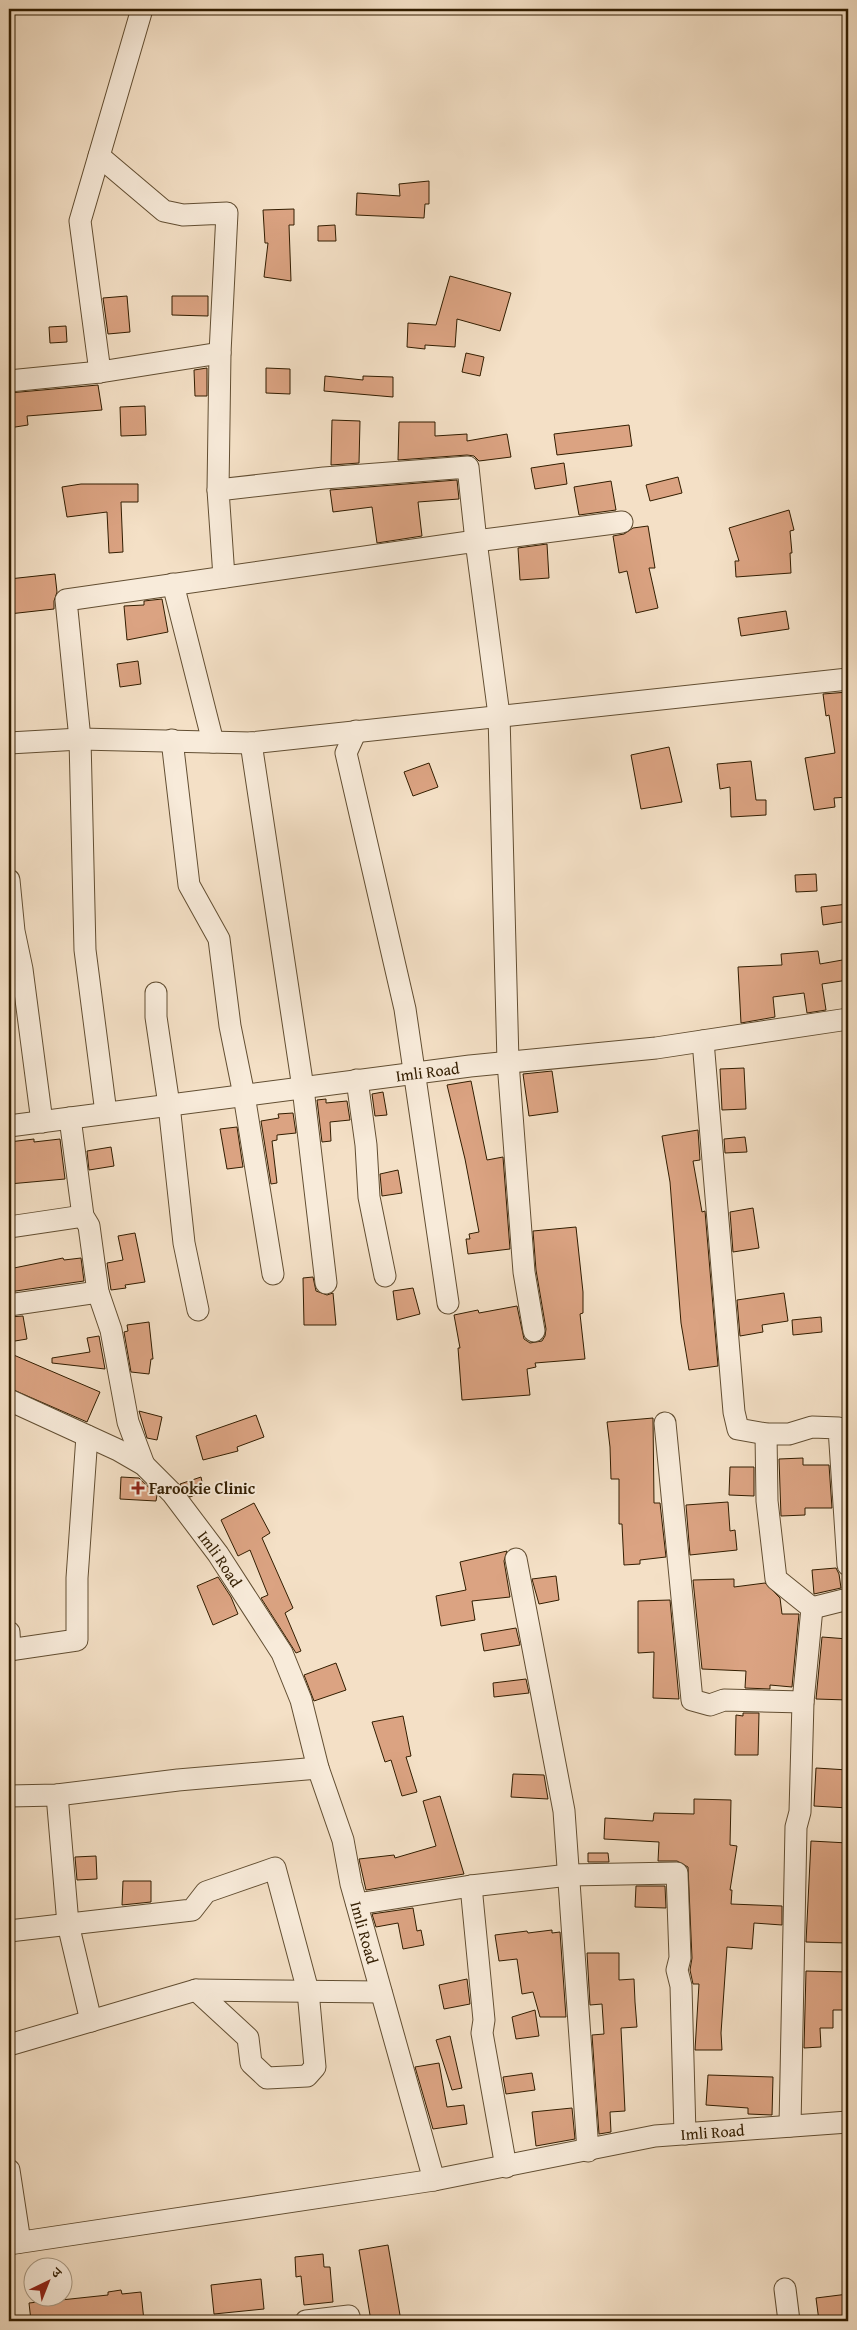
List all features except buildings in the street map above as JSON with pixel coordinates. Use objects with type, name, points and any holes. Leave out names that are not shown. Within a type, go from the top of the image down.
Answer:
[{"type":"street","points":[[100,372],[80,221],[142,9]]},
{"type":"street","points":[[99,156],[164,211],[184,215],[227,213],[220,353],[218,490],[224,577]]},
{"type":"street","points":[[9,381],[100,372],[220,353]]},
{"type":"street","points":[[218,490],[324,478],[468,467],[499,716],[508,1062],[524,1272],[534,1331]]},
{"type":"street","points":[[106,1113],[85,950],[80,739],[66,600],[622,522]]},
{"type":"street","points":[[173,584],[213,742]]},
{"type":"street","points":[[9,743],[80,739],[251,743],[848,679]]},
{"type":"street","points":[[356,731],[346,753],[405,1009],[448,1303]]},
{"type":"street","points":[[172,741],[188,886],[218,939],[230,1026],[244,1095],[272,1274]]},
{"type":"street","points":[[251,743],[302,1088],[326,1283]]},
{"type":"street","points":[[9,880],[14,931],[22,969],[42,1122]]},
{"type":"street","points":[[156,993],[156,1017],[169,1105],[184,1243],[198,1310]]},
{"type":"street","name":"Imli Road","points":[[9,1126],[415,1073],[656,1048],[848,1019]]},
{"type":"street","points":[[703,1041],[734,1412],[738,1429],[766,1434],[789,1434],[812,1427],[839,1428],[848,1565]]},
{"type":"street","points":[[357,1080],[366,1145],[369,1198],[385,1276]]},
{"type":"street","points":[[70,1118],[83,1216],[89,1226],[98,1292],[111,1330],[128,1422],[144,1465]]},
{"type":"street","points":[[9,1227],[83,1216]]},
{"type":"street","points":[[9,1305],[98,1292]]},
{"type":"street","name":"Imli Road","points":[[9,1400],[144,1465],[172,1493],[218,1554],[282,1653],[301,1700],[318,1768],[343,1840],[357,1904],[434,2180],[588,2151],[655,2136],[848,2122]]},
{"type":"street","points":[[665,1423],[692,1700],[710,1705],[724,1700],[803,1702]]},
{"type":"street","points":[[766,1434],[767,1501],[776,1579],[812,1608]]},
{"type":"street","points":[[9,1644],[77,1640],[77,1578],[87,1436]]},
{"type":"street","points":[[516,1559],[564,1811],[588,2151]]},
{"type":"street","points":[[812,1608],[848,1599]]},
{"type":"street","points":[[790,2126],[796,1827],[800,1812],[803,1702],[812,1608]]},
{"type":"street","points":[[9,1796],[57,1795],[178,1780],[318,1768]]},
{"type":"street","points":[[57,1795],[68,1924],[91,2021]]},
{"type":"street","points":[[9,1931],[192,1910],[206,1892],[275,1868],[308,1992],[315,2067],[307,2076],[267,2078],[251,2063],[248,2038],[196,1990]]},
{"type":"street","points":[[357,1904],[471,1886],[569,1875],[677,1873],[680,1958],[677,1970],[681,1986],[685,2134]]},
{"type":"street","points":[[471,1886],[484,2020],[482,2033],[506,2167]]},
{"type":"street","points":[[9,2045],[196,1990],[381,1992]]},
{"type":"street","points":[[9,2170],[15,2243],[434,2180]]},
{"type":"street","points":[[785,2289],[789,2321]]},
{"type":"street","points":[[306,2321],[348,2316],[350,2321]]},
{"type":"place","name":"Farookie Clinic","points":[[138,1488]]}]
